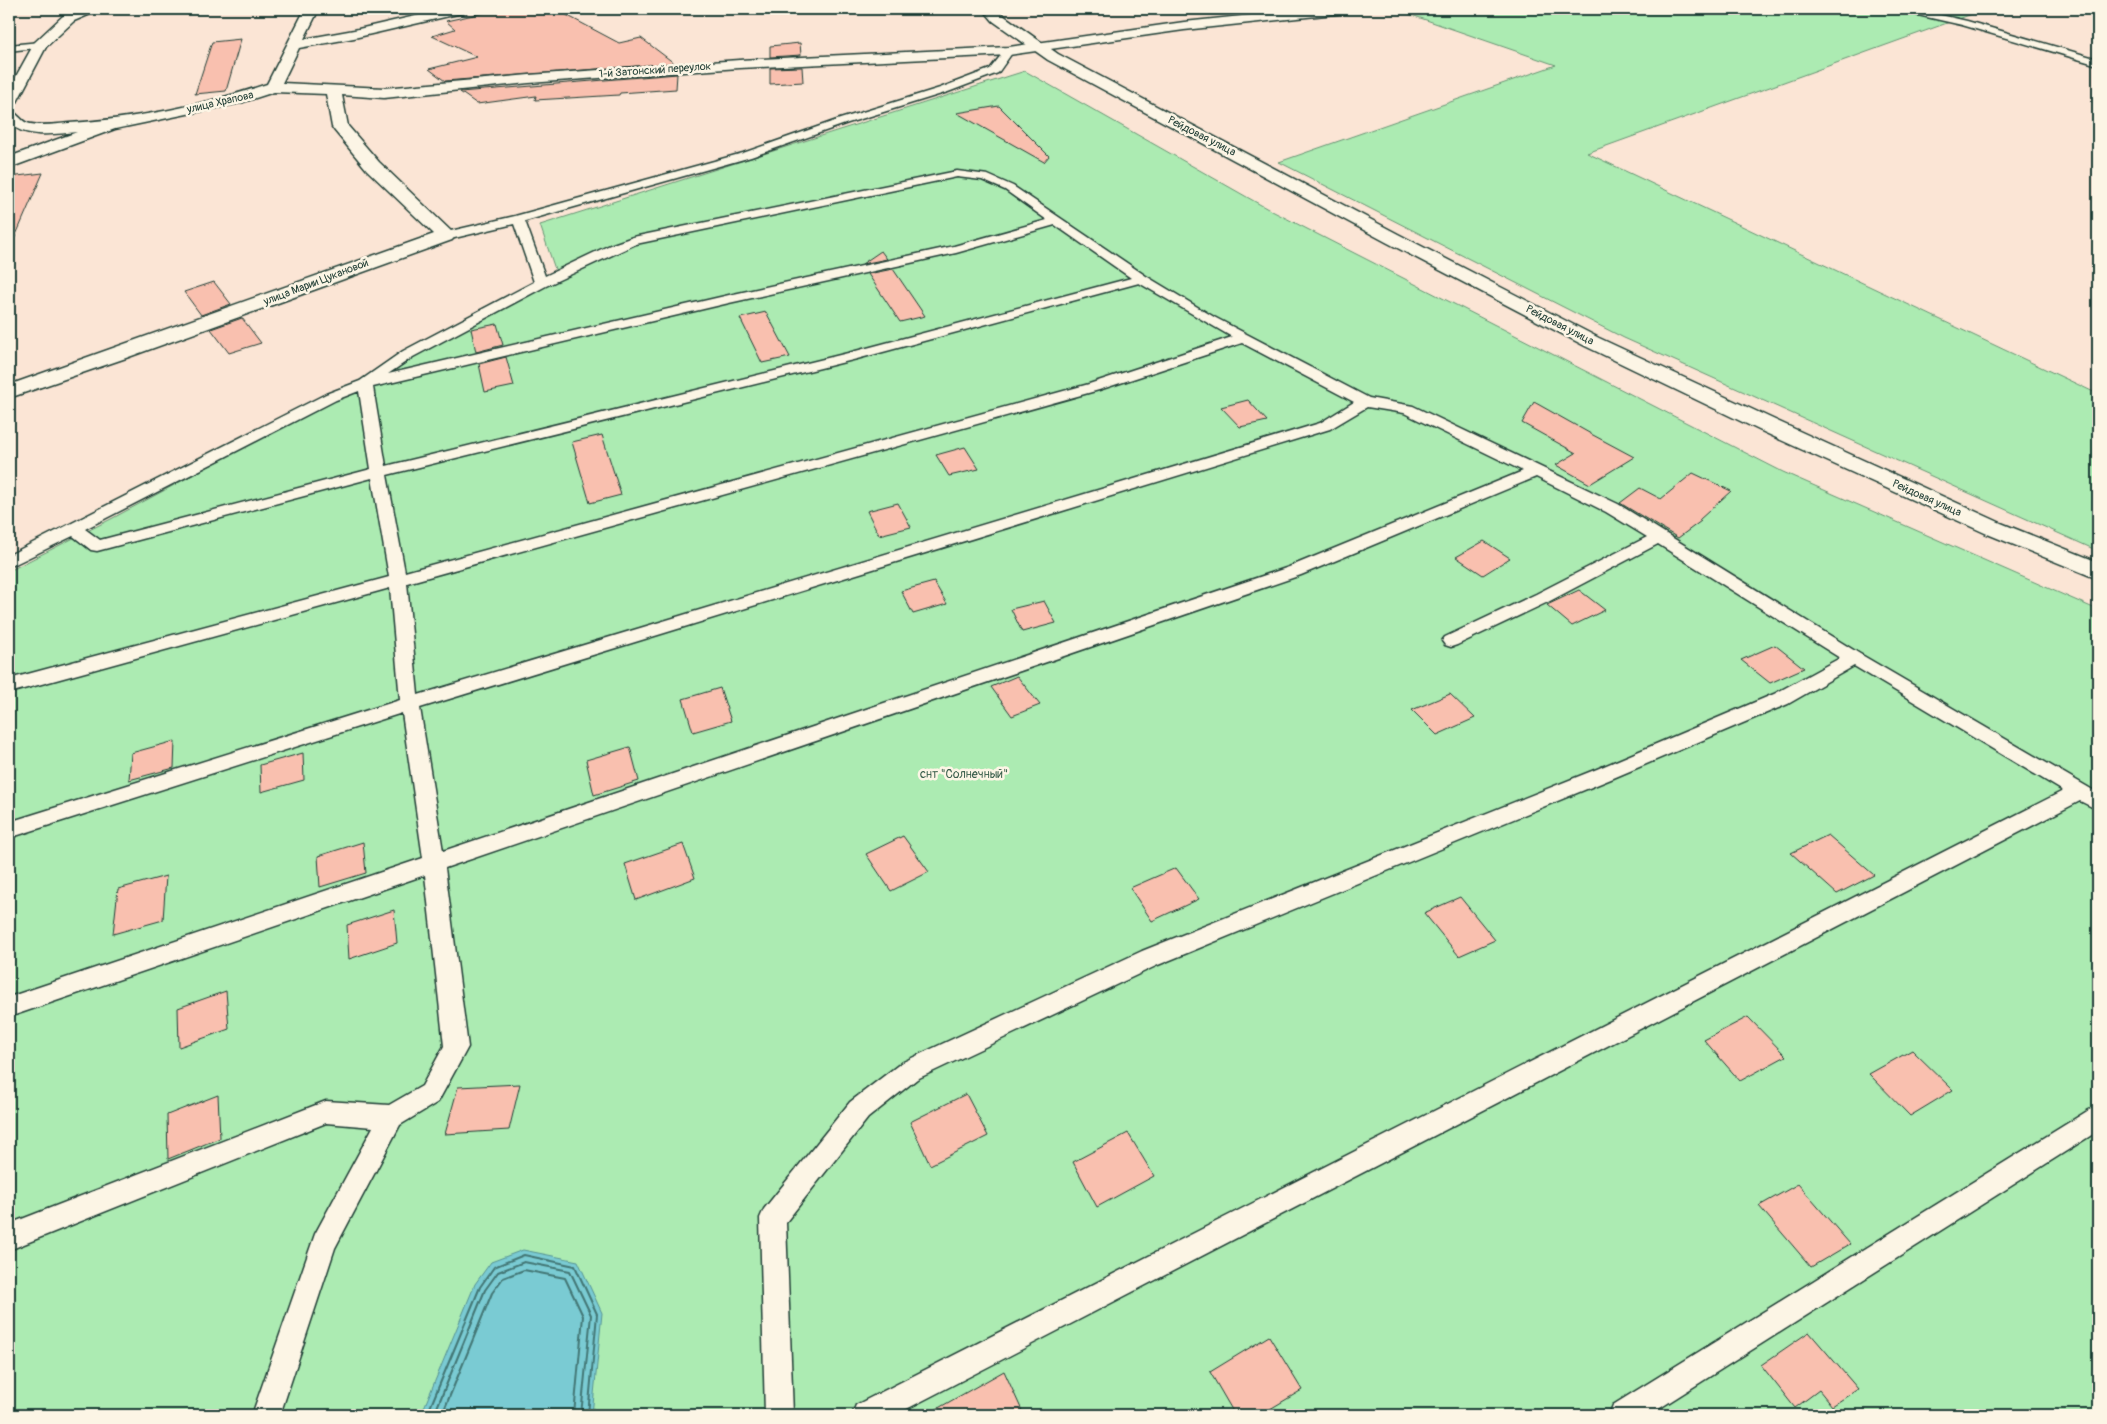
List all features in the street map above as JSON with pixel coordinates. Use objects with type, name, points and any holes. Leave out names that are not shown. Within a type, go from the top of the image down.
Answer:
[{"type":"street","points":[[9,102],[40,45],[69,18],[90,9]]},
{"type":"street","points":[[273,87],[312,9]]},
{"type":"street","points":[[294,45],[354,34],[462,9]]},
{"type":"street","name":"Рейдовая улица","points":[[990,9],[998,18],[1038,48],[1392,238],[1592,342],[1767,425],[1993,528],[2098,571]]},
{"type":"street","points":[[1180,9],[1184,26]]},
{"type":"street","points":[[1038,48],[1184,26],[1340,9]]},
{"type":"street","name":"1-й Затонский переулок","points":[[273,87],[384,93],[529,79],[730,65],[1009,50]]},
{"type":"street","name":"улица Храпова","points":[[110,125],[240,98],[273,87]]},
{"type":"street","points":[[333,90],[340,127],[373,166],[446,236]]},
{"type":"street","points":[[9,115],[16,130],[110,125]]},
{"type":"street","points":[[9,163],[110,125]]},
{"type":"street","name":"улица Марии Цукановой","points":[[9,392],[120,354],[339,272],[446,236]]},
{"type":"lane","points":[[1903,9],[1964,23],[2098,62]]},
{"type":"lane","points":[[9,48],[40,45]]},
{"type":"lane","points":[[446,236],[518,219],[747,155],[844,121],[944,90],[994,71],[1009,50],[1038,48]]},
{"type":"lane","points":[[365,384],[408,354],[541,283],[614,248],[633,241],[957,174],[984,177],[1009,188],[1141,279],[1209,320],[1365,402],[1408,409],[1534,472],[1612,508],[1854,658],[2089,797]]},
{"type":"lane","points":[[518,219],[541,283]]},
{"type":"lane","points":[[9,562],[331,397],[365,384],[956,248],[1056,221]]},
{"type":"lane","points":[[74,529],[97,546],[379,472],[852,356],[1141,279]]},
{"type":"lane","points":[[9,686],[1084,390],[1244,338]]},
{"type":"lane","points":[[266,1415],[324,1243],[391,1117],[430,1094],[456,1047],[434,862],[410,704],[398,578],[365,384]]},
{"type":"lane","points":[[9,830],[410,704],[1325,426],[1365,402]]},
{"type":"lane","points":[[9,1007],[1295,571],[1534,472]]},
{"type":"lane","points":[[1451,641],[1542,598],[1659,537]]},
{"type":"lane","points":[[779,1415],[773,1218],[859,1110],[909,1071],[1150,958],[1604,774],[1780,699],[1854,658]]},
{"type":"lane","points":[[866,1415],[2089,797]]},
{"type":"lane","points":[[9,1237],[326,1112],[391,1117]]},
{"type":"lane","points":[[1623,1415],[2098,1118]]},
{"type":"green space","points":[[1434,9],[1986,9],[1587,153],[2098,394],[2098,551],[1624,338],[1279,162],[1556,65],[1406,13]]},
{"type":"green space","name":"снт \"Солнечный\"","points":[[1025,71],[1268,209],[1783,472],[2098,610],[2098,1415],[9,1415],[9,571],[113,518],[558,278],[540,225]]},
{"type":"water","points":[[523,1250],[578,1261],[602,1313],[592,1415],[421,1415],[475,1284],[491,1262]]},
{"type":"building","points":[[501,9],[555,9],[619,43],[641,38],[674,63],[445,81],[429,69],[477,57],[432,36],[455,29],[446,21]]},
{"type":"building","points":[[241,39],[226,91],[195,94],[212,42]]},
{"type":"building","points":[[800,43],[801,55],[770,57],[770,46]]},
{"type":"building","points":[[802,67],[803,82],[770,84],[770,68]]},
{"type":"building","points":[[677,74],[676,89],[620,93],[619,95],[535,100],[536,96],[477,104],[460,92]]},
{"type":"building","points":[[999,106],[1049,156],[1044,162],[957,113]]},
{"type":"building","points":[[43,173],[9,251],[9,177]]},
{"type":"building","points":[[881,251],[887,259],[862,264]]},
{"type":"building","points":[[893,269],[925,316],[900,322],[868,274]]},
{"type":"building","points":[[214,282],[231,304],[201,315],[184,292]]},
{"type":"building","points":[[766,312],[790,357],[762,363],[740,318]]},
{"type":"building","points":[[242,318],[261,343],[229,353],[211,329]]},
{"type":"building","points":[[497,324],[503,345],[476,352],[471,329]]},
{"type":"building","points":[[506,357],[514,386],[485,392],[479,364]]},
{"type":"building","points":[[1248,400],[1267,421],[1240,427],[1221,407]]},
{"type":"building","points":[[1534,402],[1634,457],[1590,484],[1556,465],[1576,453],[1522,423]]},
{"type":"building","points":[[602,435],[621,495],[590,503],[572,442]]},
{"type":"building","points":[[965,447],[979,469],[949,476],[936,455]]},
{"type":"building","points":[[1693,473],[1731,491],[1699,520],[1701,521],[1678,538],[1620,503],[1640,488],[1661,499]]},
{"type":"building","points":[[898,503],[911,527],[879,535],[867,511]]},
{"type":"building","points":[[1484,541],[1510,558],[1483,575],[1456,557]]},
{"type":"building","points":[[934,582],[947,604],[913,614],[901,591]]},
{"type":"building","points":[[1579,590],[1605,610],[1572,626],[1547,605]]},
{"type":"building","points":[[1044,601],[1056,623],[1022,632],[1011,609]]},
{"type":"building","points":[[1775,645],[1804,668],[1770,683],[1741,660]]},
{"type":"building","points":[[1017,676],[1040,705],[1012,716],[991,687]]},
{"type":"building","points":[[720,688],[731,721],[693,732],[683,699]]},
{"type":"building","points":[[1450,694],[1475,718],[1437,735],[1412,710]]},
{"type":"building","points":[[175,741],[174,768],[129,780],[131,753]]},
{"type":"building","points":[[630,747],[639,781],[594,795],[586,760]]},
{"type":"building","points":[[303,753],[304,780],[261,792],[260,765]]},
{"type":"building","points":[[1828,835],[1874,875],[1837,894],[1791,853]]},
{"type":"building","points":[[903,836],[929,872],[891,891],[866,854]]},
{"type":"building","points":[[363,842],[366,873],[320,887],[318,856]]},
{"type":"building","points":[[683,844],[695,878],[636,900],[625,864]]},
{"type":"building","points":[[1176,868],[1199,899],[1152,921],[1130,888]]},
{"type":"building","points":[[166,876],[163,920],[113,934],[118,889]]},
{"type":"building","points":[[1460,897],[1495,940],[1459,956],[1424,913]]},
{"type":"building","points":[[394,910],[397,943],[349,959],[347,925]]},
{"type":"building","points":[[226,991],[229,1029],[179,1047],[178,1008]]},
{"type":"building","points":[[1748,1017],[1786,1056],[1740,1081],[1704,1040]]},
{"type":"building","points":[[1912,1050],[1953,1090],[1910,1116],[1869,1074]]},
{"type":"building","points":[[520,1084],[509,1130],[445,1134],[458,1087]]},
{"type":"building","points":[[966,1094],[988,1136],[930,1165],[910,1122]]},
{"type":"building","points":[[218,1095],[220,1138],[168,1159],[167,1115]]},
{"type":"building","points":[[1128,1133],[1154,1176],[1097,1207],[1073,1162]]},
{"type":"building","points":[[1798,1184],[1850,1244],[1811,1267],[1759,1206]]},
{"type":"building","points":[[1809,1332],[1858,1389],[1832,1406],[1819,1390],[1795,1408],[1761,1365]]},
{"type":"building","points":[[1269,1336],[1302,1390],[1260,1415],[1235,1415],[1210,1372]]},
{"type":"building","points":[[1004,1371],[1024,1415],[926,1415]]}]
